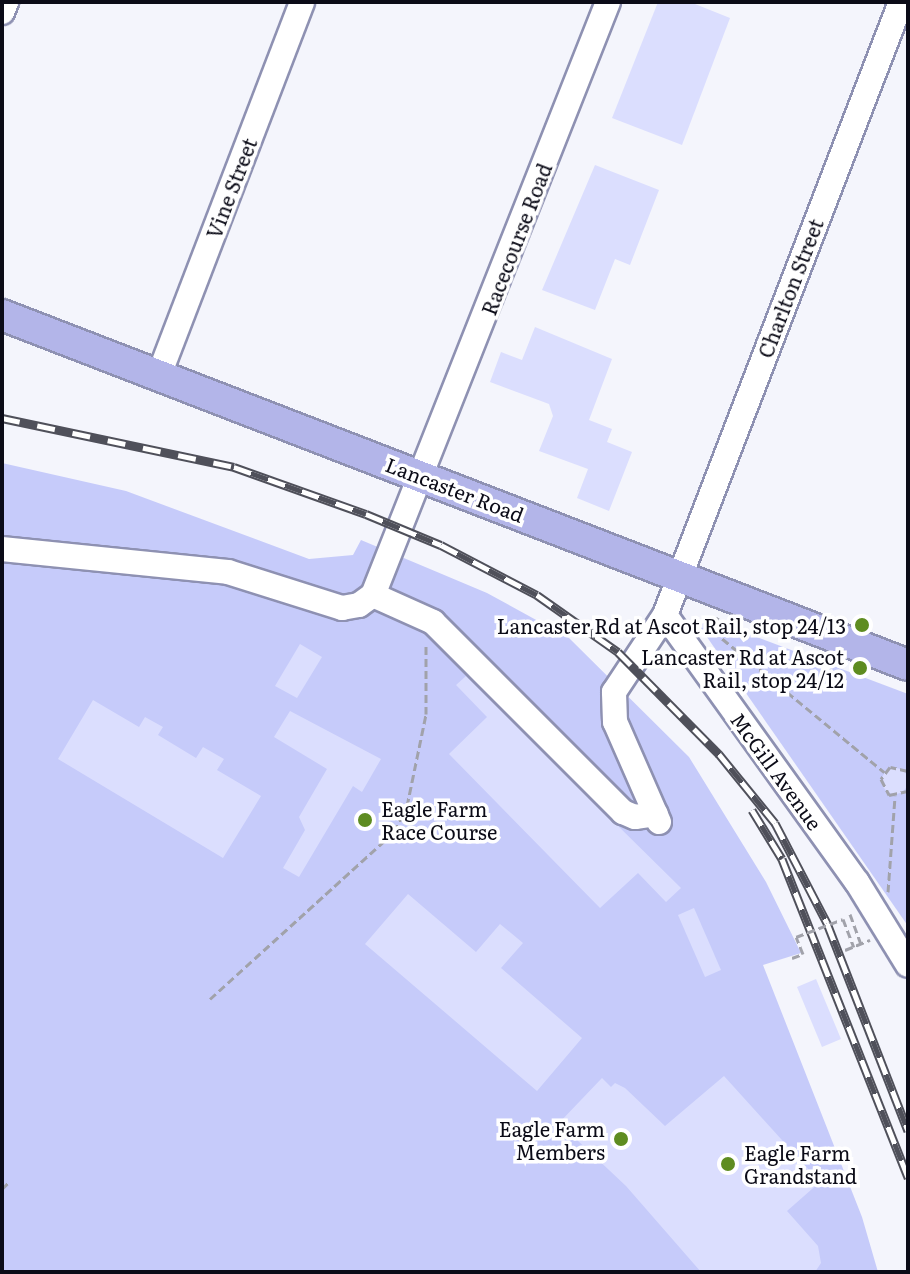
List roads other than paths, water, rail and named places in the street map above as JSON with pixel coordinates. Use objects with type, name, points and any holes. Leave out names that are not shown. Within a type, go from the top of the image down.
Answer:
[{"type":"main road","name":"Lancaster Road","points":[[2,315],[908,665]]},
{"type":"street","points":[[2,12],[6,2]]},
{"type":"street","name":"Vine Street","points":[[159,375],[302,2]]},
{"type":"street","name":"Racecourse Road","points":[[373,595],[608,2]]},
{"type":"street","name":"Charlton Street","points":[[679,575],[901,2]]},
{"type":"street","points":[[8,545],[228,572],[342,608],[373,595],[433,622],[623,812],[635,817],[657,818],[624,746],[613,703],[618,681],[665,615],[679,575]]},
{"type":"street","name":"McGill Avenue","points":[[665,615],[857,882],[908,965]]},
{"type":"railway","points":[[2,418],[234,467],[366,514],[441,545],[537,595],[618,652],[719,754],[775,823],[827,923],[908,1131]]},
{"type":"railway","points":[[752,810],[782,859],[908,1178]]},
{"type":"place","name":"Lancaster Rd at Ascot Rail, stop 24/13","points":[[862,625]]},
{"type":"place","name":"Lancaster Rd at Ascot Rail, stop 24/12","points":[[860,668]]},
{"type":"place","name":"Eagle Farm Race Course","points":[[365,820]]},
{"type":"place","name":"Eagle Farm Members","points":[[621,1139]]},
{"type":"place","name":"Eagle Farm Grandstand","points":[[728,1164]]}]
